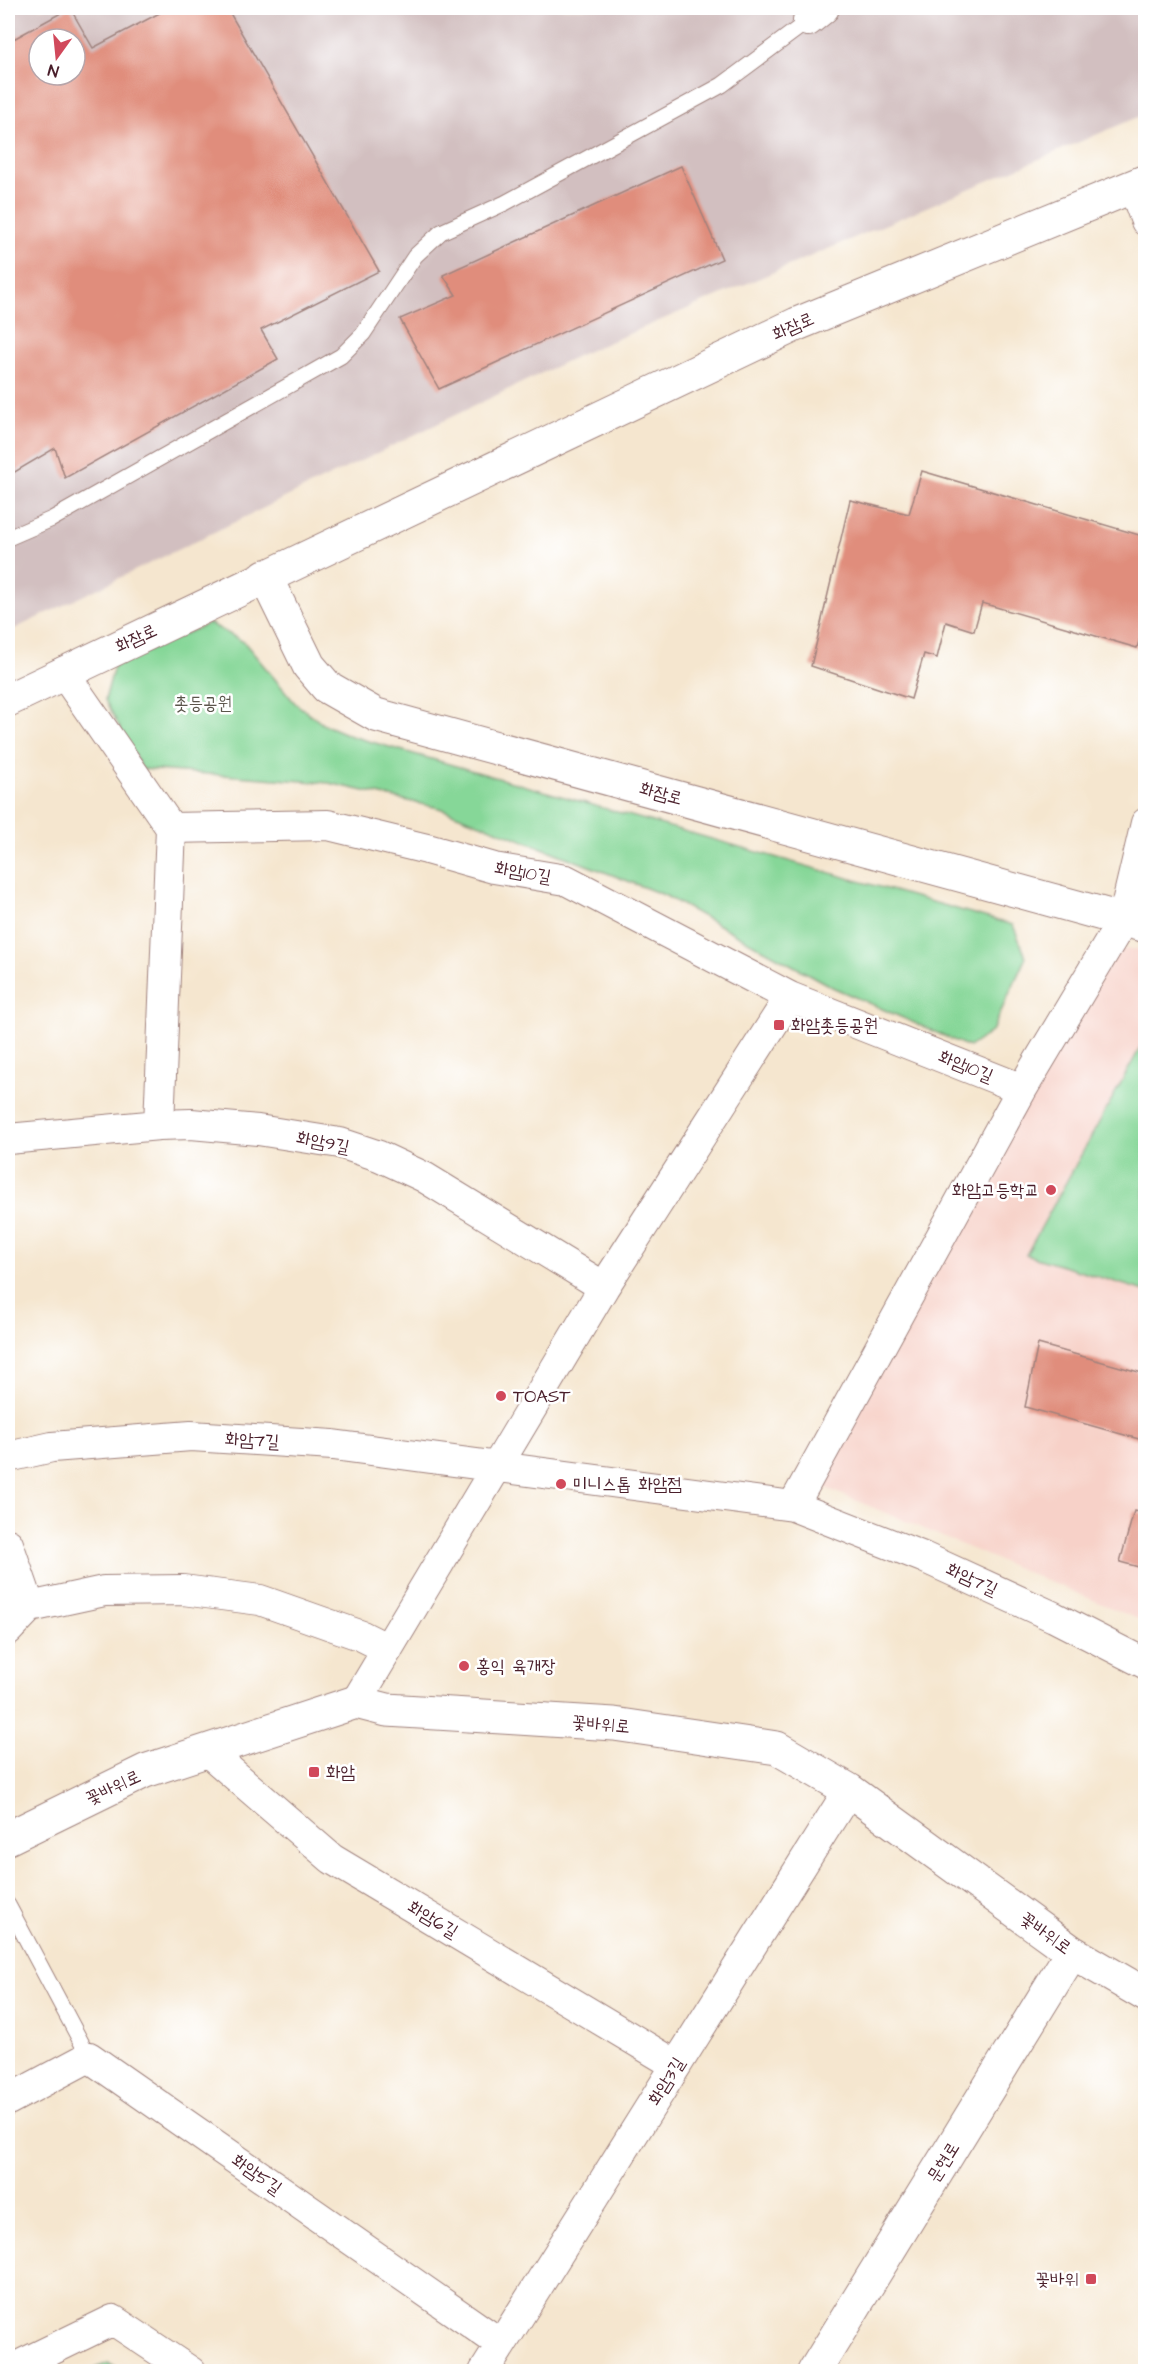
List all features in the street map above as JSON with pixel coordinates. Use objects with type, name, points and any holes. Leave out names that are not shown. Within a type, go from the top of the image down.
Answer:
[{"type":"street","name":"화잠로","points":[[8,700],[797,324],[1139,184],[1146,221]]},
{"type":"street","name":"화잠로","points":[[265,576],[309,666],[327,687],[376,715],[1134,923]]},
{"type":"street","points":[[63,672],[171,828],[159,1125]]},
{"type":"street","points":[[793,1506],[1023,1089],[1134,923],[1146,823]]},
{"type":"street","name":"화암10길","points":[[171,828],[328,825],[494,868],[566,880],[790,997],[1023,1089]]},
{"type":"street","points":[[356,1702],[604,1287],[790,997]]},
{"type":"street","name":"화암9길","points":[[8,1139],[191,1124],[258,1130],[340,1143],[379,1156],[424,1177],[604,1287]]},
{"type":"street","name":"화암7길","points":[[8,1457],[51,1447],[191,1436],[333,1445],[793,1506],[923,1557],[1054,1617],[1146,1664]]},
{"type":"street","points":[[8,1544],[30,1607]]},
{"type":"street","points":[[8,1630],[30,1607],[104,1591],[183,1590],[260,1600],[362,1636],[388,1649]]},
{"type":"street","name":"꽃바위로","points":[[8,1838],[145,1772],[356,1702],[387,1710],[614,1724],[777,1748],[849,1790],[1072,1952],[1146,1995]]},
{"type":"street","name":"화암6길","points":[[207,1751],[332,1859],[676,2065]]},
{"type":"street","name":"화암3길","points":[[484,2372],[849,1790]]},
{"type":"street","name":"문현로","points":[[814,2372],[1072,1952]]},
{"type":"street","points":[[8,2100],[89,2057]]},
{"type":"street","name":"화암5길","points":[[89,2057],[501,2344]]},
{"type":"street","points":[[8,2371],[113,2320],[191,2372]]},
{"type":"lane","points":[[8,538],[52,519],[341,356],[363,333],[415,256],[441,232],[505,202],[722,85],[816,14]]},
{"type":"lane","points":[[8,1905],[89,2057]]},
{"type":"shaded area","points":[[8,8],[1145,8],[1145,114],[579,355],[8,632]]},
{"type":"shaded area","name":"화암고등학교","points":[[1113,950],[1145,951],[1145,1622],[824,1487],[815,1471]]},
{"type":"green space","name":"촛등공원","points":[[209,623],[244,642],[295,703],[323,724],[351,736],[1013,925],[1026,957],[992,1031],[969,1047],[832,987],[664,895],[439,808],[329,783],[142,769],[105,700],[114,666]]},
{"type":"green space","points":[[1145,1039],[1145,1291],[1026,1255]]},
{"type":"green space","points":[[108,2363],[121,2371],[90,2371]]},
{"type":"building","points":[[70,8],[81,27],[35,27]]},
{"type":"building","points":[[169,8],[227,8],[379,271],[261,330],[278,359],[65,478],[55,448],[8,476],[8,42],[27,32],[27,87],[87,87],[87,38],[93,48]]},
{"type":"building","points":[[681,166],[722,259],[439,389],[400,319],[456,295],[443,275]]},
{"type":"building","points":[[922,471],[1146,537],[1146,619],[1137,648],[982,603],[974,631],[946,622],[937,658],[924,654],[911,699],[811,666],[850,500],[909,514]]},
{"type":"building","points":[[1038,1344],[1146,1374],[1146,1441],[1025,1407]]},
{"type":"building","points":[[1134,1511],[1146,1514],[1146,1569],[1120,1562]]},
{"type":"place","name":"화암촛등공원","points":[[779,1025]]},
{"type":"place","name":"화암고등학교","points":[[1051,1190]]},
{"type":"place","name":"TOAST","points":[[501,1396]]},
{"type":"place","name":"미니스톱 화암점","points":[[561,1484]]},
{"type":"place","name":"홍익 육개장","points":[[464,1666]]},
{"type":"place","name":"화암","points":[[314,1772]]},
{"type":"place","name":"꽃바위","points":[[1091,2279]]}]
